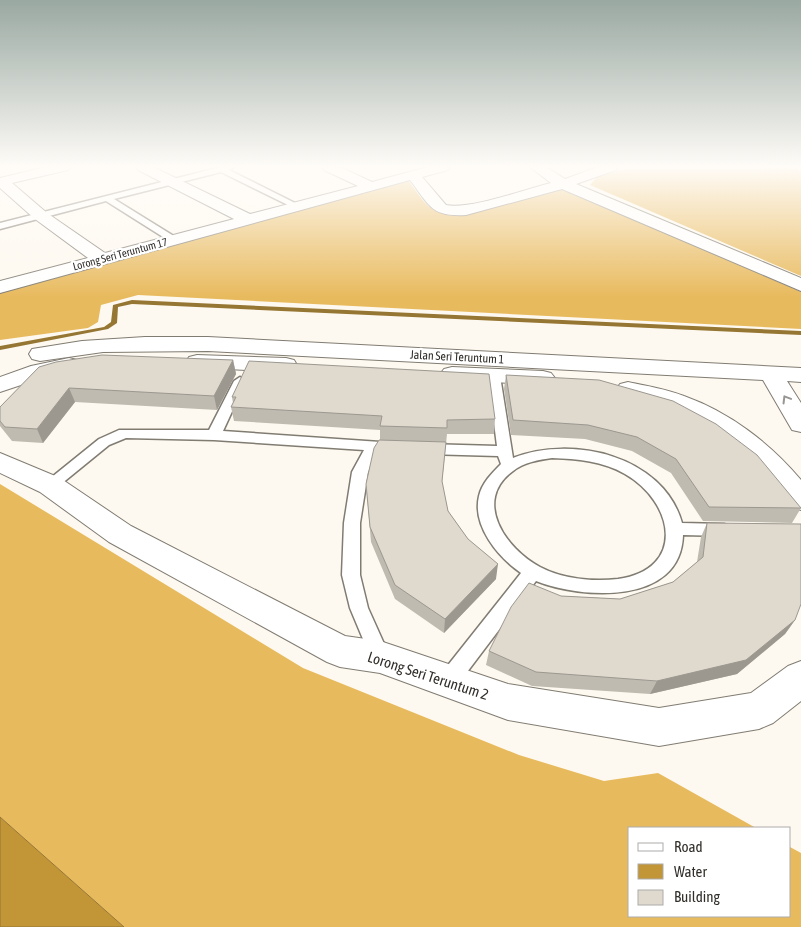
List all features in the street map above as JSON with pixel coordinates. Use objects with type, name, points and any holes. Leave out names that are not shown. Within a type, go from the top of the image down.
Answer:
[{"type":"street","points":[[34,210],[102,259]]},
{"type":"street","points":[[230,210],[247,219]]},
{"type":"street","name":"Lorong Seri Teruntum 17","points":[[0,287],[281,210]]},
{"type":"street","points":[[447,210],[462,210]]},
{"type":"street","points":[[624,210],[801,285]]},
{"type":"street","name":"Jalan Seri Teruntum 1","points":[[0,364],[71,347],[112,343],[217,345],[801,375]]},
{"type":"street","points":[[0,385],[39,371],[107,360],[249,364],[596,381],[679,402],[727,426],[796,486]]},
{"type":"street","points":[[771,374],[801,424]]},
{"type":"street","name":"Lorong Seri Teruntum 2","points":[[0,462],[50,486],[120,534],[340,651],[380,657],[508,702],[660,727],[759,710],[801,678]]},
{"type":"lane","points":[[0,226],[64,210]]},
{"type":"lane","points":[[126,210],[174,240]]},
{"type":"lane","points":[[214,435],[249,364]]},
{"type":"lane","points":[[50,486],[104,442],[124,433],[214,435],[506,460],[552,453],[579,454],[606,460],[632,471],[654,488],[669,507],[676,529],[673,551],[658,570],[633,583],[601,588],[566,584],[533,571],[510,555],[494,536],[486,516],[486,498],[493,481],[506,460],[494,376]]},
{"type":"lane","points":[[373,448],[360,472],[352,523],[351,575],[358,608],[380,657]]},
{"type":"lane","points":[[676,529],[743,530]]},
{"type":"lane","points":[[448,681],[533,571]]},
{"type":"shaded area","points":[[299,210],[435,210],[456,216],[476,210],[615,210],[801,292],[801,329],[138,295],[101,305],[98,322],[88,328],[0,340],[0,293]]},
{"type":"shaded area","points":[[649,210],[801,210],[801,276]]},
{"type":"shaded area","points":[[0,484],[303,668],[519,755],[604,781],[658,773],[754,827],[628,827],[628,917],[791,917],[791,848],[801,853],[801,927],[124,927],[0,817]]},
{"type":"water","points":[[0,817],[124,927],[0,927]]},
{"type":"building","points":[[102,355],[233,360],[214,396],[69,388],[37,429],[5,427],[0,421],[0,407],[39,367],[56,362]]},
{"type":"building","points":[[249,361],[489,374],[495,419],[447,420],[447,428],[380,426],[382,416],[231,407],[236,397],[232,397]]},
{"type":"building","points":[[506,375],[599,380],[673,401],[716,424],[757,455],[801,508],[709,507],[676,459],[637,437],[588,425],[513,420]]},
{"type":"building","points":[[379,440],[446,442],[442,481],[448,511],[468,539],[498,564],[445,619],[395,585],[370,527],[366,484],[374,448]]},
{"type":"building","points":[[707,523],[801,524],[801,604],[795,620],[746,660],[657,681],[536,672],[489,651],[511,607],[529,583],[561,596],[620,599],[673,582],[703,557]]},
{"type":"waterway","points":[[0,348],[106,328],[114,323],[115,306],[132,302],[801,333]]}]
